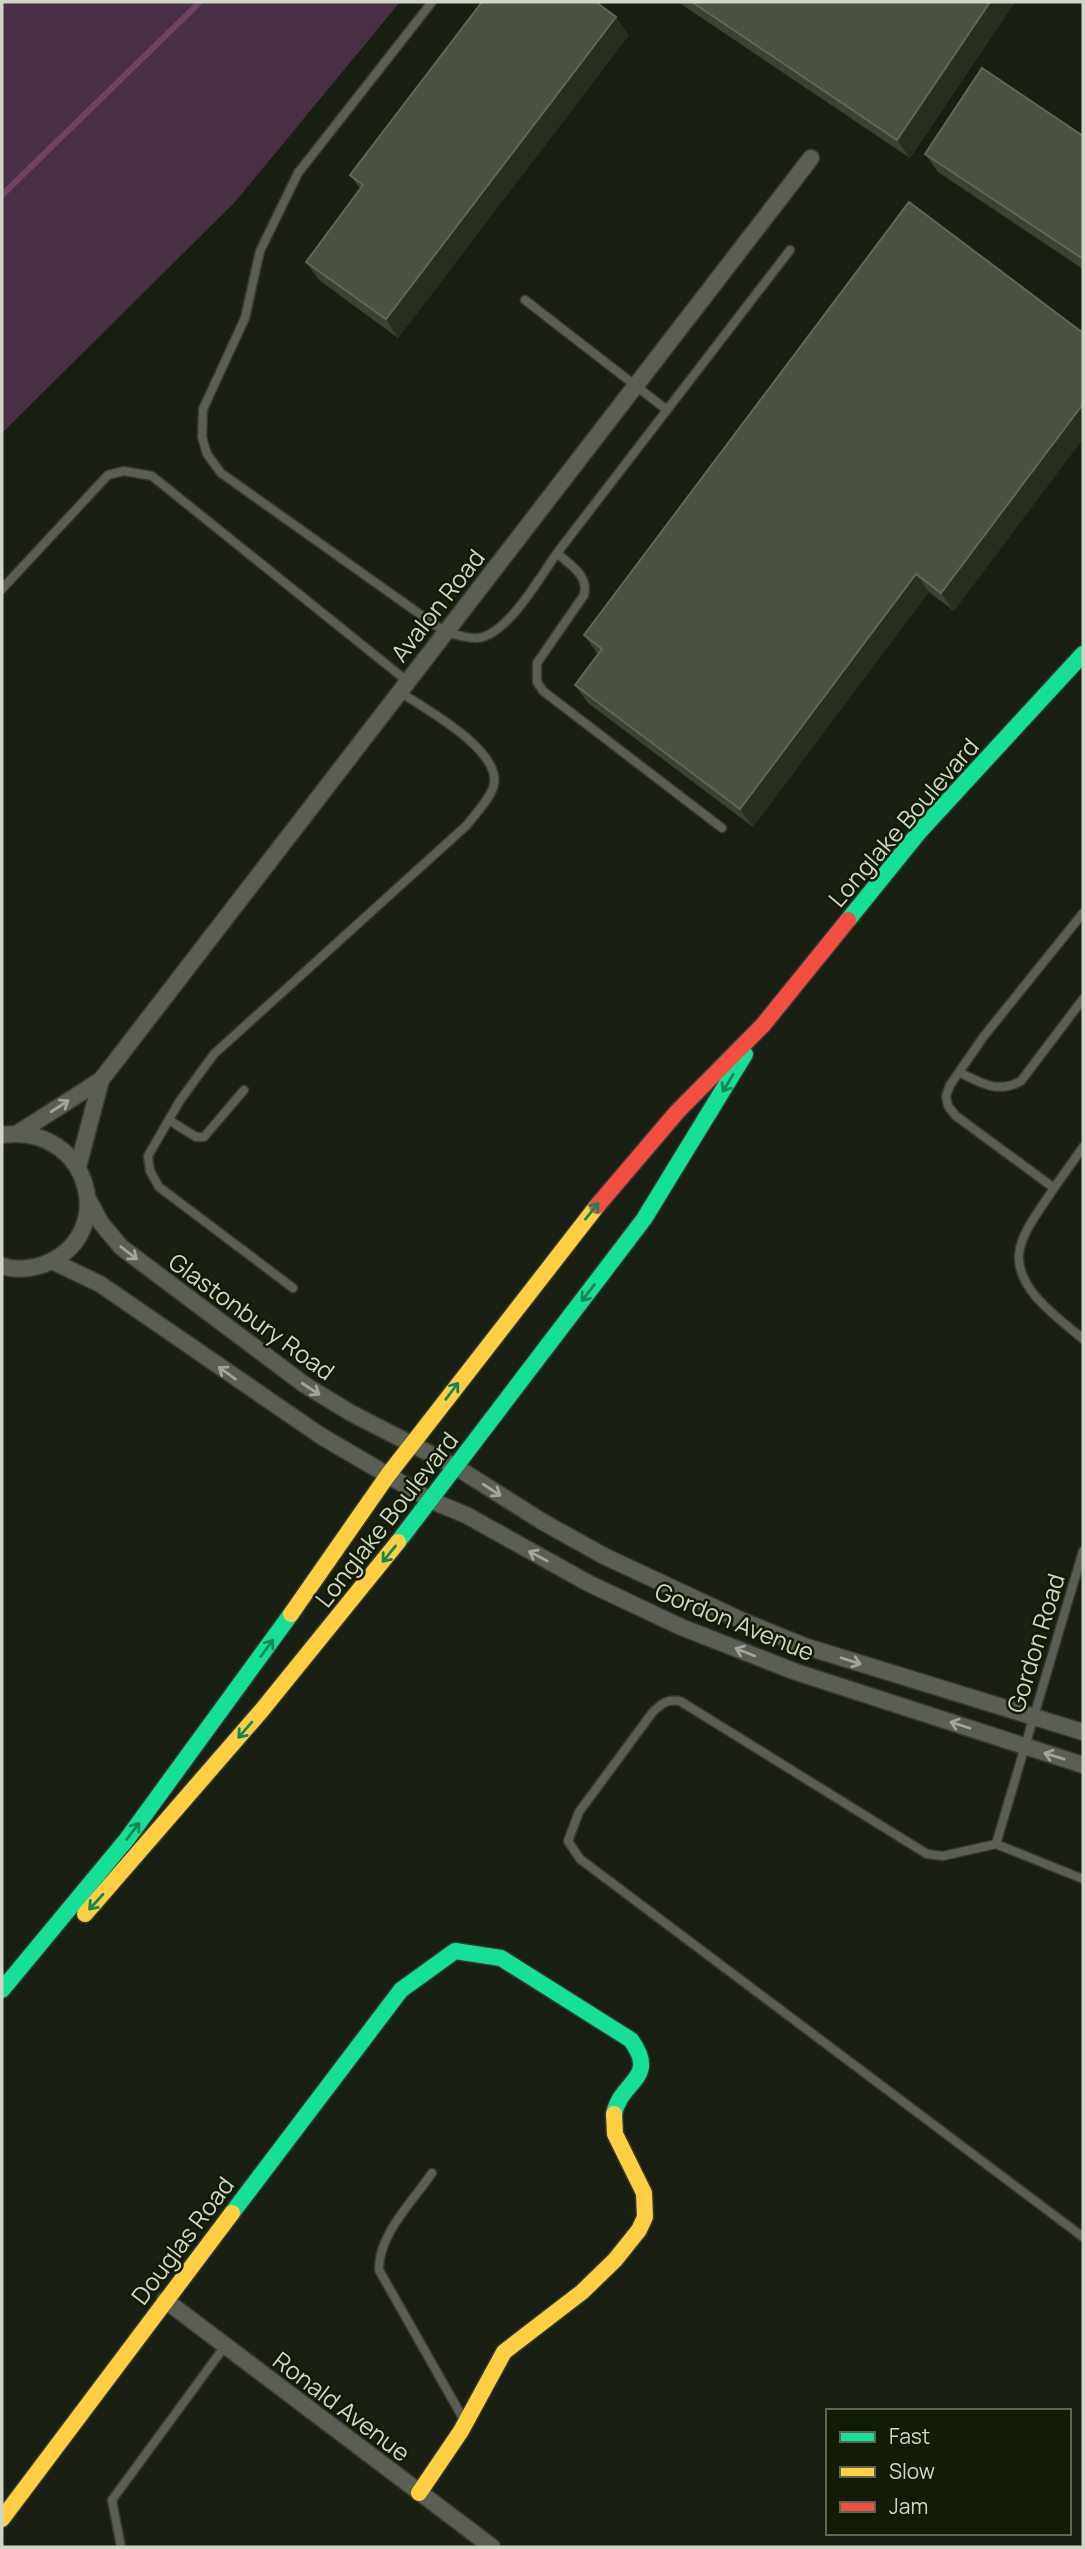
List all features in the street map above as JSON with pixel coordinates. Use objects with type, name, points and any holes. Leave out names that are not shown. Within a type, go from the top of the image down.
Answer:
[{"type":"main road","name":"Longlake Boulevard","points":[[2,1990],[135,1829],[301,1601],[388,1475],[617,1180],[677,1112],[763,1025],[920,831],[1083,654]]},
{"type":"main road","name":"Longlake Boulevard","points":[[2,2009],[262,1710],[432,1501],[644,1219],[763,1025]]},
{"type":"main road","name":"Douglas Road","points":[[2,2519],[401,1990],[456,1951],[501,1958],[631,2040],[641,2051],[645,2062],[641,2073],[620,2100],[613,2122],[643,2193],[646,2214],[637,2234],[602,2272],[548,2319],[513,2343],[501,2356],[466,2423]]},
{"type":"main road","points":[[419,2493],[466,2423]]},
{"type":"street","name":"Avalon Road","points":[[18,1133],[101,1080],[811,158]]},
{"type":"street","name":"Avalon Road","points":[[78,1167],[101,1080]]},
{"type":"street","points":[[2,1136],[18,1133],[54,1143],[78,1167]]},
{"type":"street","name":"Glastonbury Road","points":[[78,1167],[88,1199],[101,1223],[121,1247],[305,1385],[411,1445]]},
{"type":"street","points":[[3,1268],[30,1269],[52,1261],[67,1251],[79,1236],[86,1218],[88,1199]]},
{"type":"street","points":[[52,1261],[100,1284],[240,1382],[388,1475]]},
{"type":"street","name":"Gordon Avenue","points":[[411,1445],[456,1467],[543,1522],[592,1549],[743,1621],[804,1646],[1083,1732]]},
{"type":"street","name":"Gordon Avenue","points":[[388,1475],[588,1583],[681,1626],[796,1672],[1083,1765]]},
{"type":"street","name":"Ronald Avenue","points":[[165,2300],[492,2547]]},
{"type":"lane","points":[[432,2],[298,173],[260,251],[245,318],[203,409],[202,437],[207,454],[221,472],[445,632],[476,638],[490,635],[504,626],[790,250]]},
{"type":"lane","points":[[524,300],[667,410]]},
{"type":"lane","points":[[2,589],[108,475],[140,471],[152,475],[479,749],[492,766],[494,785],[467,825],[214,1054],[148,1156],[150,1171],[159,1187],[293,1288]]},
{"type":"lane","points":[[557,553],[582,575],[586,587],[584,595],[537,663],[537,682],[543,691],[722,828]]},
{"type":"lane","points":[[1054,1188],[956,1116],[948,1105],[946,1096],[959,1072],[1083,913]]},
{"type":"lane","points":[[959,1072],[998,1088],[1010,1087],[1021,1081],[1083,999]]},
{"type":"lane","points":[[169,1120],[196,1137],[204,1137],[244,1090]]},
{"type":"lane","points":[[1083,1147],[1054,1188],[1023,1240],[1019,1254],[1021,1269],[1035,1295],[1083,1339]]},
{"type":"lane","name":"Gordon Road","points":[[996,1844],[1083,1551]]},
{"type":"lane","points":[[1083,1879],[996,1844],[943,1856],[927,1854],[680,1701],[670,1700],[662,1703],[653,1713],[579,1812],[568,1841],[580,1859],[1083,2237]]},
{"type":"lane","points":[[432,2173],[387,2239],[379,2255],[379,2270],[466,2423]]},
{"type":"lane","points":[[121,2547],[112,2500],[225,2346]]},
{"type":"shaded area","points":[[2,2],[400,2],[235,202],[2,433]]},
{"type":"building","points":[[482,2],[596,2],[616,17],[386,319],[306,262],[363,185],[350,175]]},
{"type":"building","points":[[692,2],[990,2],[897,140]]},
{"type":"building","points":[[982,68],[1083,136],[1083,259],[925,154]]},
{"type":"building","points":[[909,202],[1083,333],[1083,404],[941,593],[916,574],[740,809],[575,685],[602,649],[584,635]]},
{"type":"waterway","points":[[2,195],[200,2]]},
{"type":"traffic: fast","points":[[848,920],[920,831],[1083,654]]},
{"type":"traffic: fast","points":[[398,1542],[644,1219],[745,1054]]},
{"type":"traffic: fast","points":[[2,1990],[127,1839],[291,1614]]},
{"type":"traffic: fast","points":[[232,2213],[401,1990],[455,1951],[501,1958],[631,2040],[639,2053],[640,2072],[618,2103],[614,2114]]},
{"type":"traffic: slow","points":[[291,1614],[388,1475],[597,1206]]},
{"type":"traffic: slow","points":[[85,1914],[262,1710],[398,1542]]},
{"type":"traffic: slow","points":[[419,2493],[461,2431],[504,2352],[582,2292],[615,2260],[639,2230],[645,2217],[644,2193],[615,2134],[614,2114]]},
{"type":"traffic: slow","points":[[2,2519],[232,2213]]},
{"type":"traffic: jam","points":[[597,1206],[677,1112],[763,1025],[848,920]]}]
